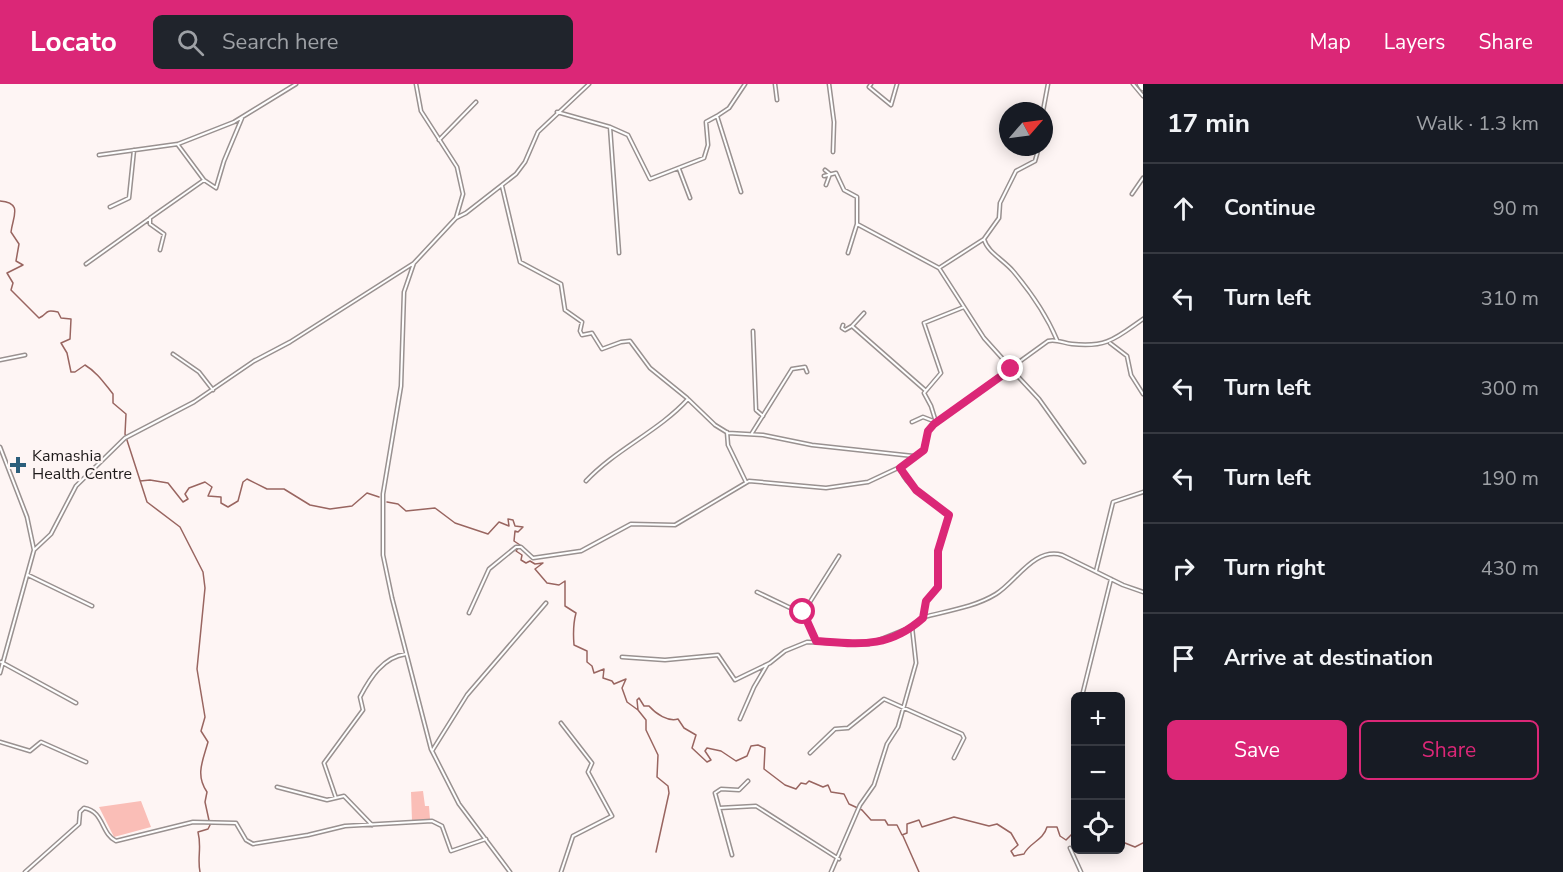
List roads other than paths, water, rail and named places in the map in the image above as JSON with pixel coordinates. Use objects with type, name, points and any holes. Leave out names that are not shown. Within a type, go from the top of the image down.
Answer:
[{"type":"street","points":[[99,155],[178,144],[242,118],[296,84]]},
{"type":"street","points":[[416,84],[421,111],[462,180],[463,199],[456,218]]},
{"type":"street","points":[[34,550],[51,534],[76,486],[126,437],[213,390],[262,356],[290,342],[414,263],[456,218],[466,213],[518,172],[538,132],[589,84]]},
{"type":"street","points":[[557,112],[610,127],[627,135],[648,178],[679,169],[706,156],[706,122],[729,108],[745,84]]},
{"type":"street","points":[[775,84],[777,100]]},
{"type":"street","points":[[829,84],[834,122],[833,152]]},
{"type":"street","points":[[871,84],[869,87],[891,105],[897,84]]},
{"type":"street","points":[[1044,102],[1047,84]]},
{"type":"street","points":[[1133,84],[1143,96]]},
{"type":"street","points":[[439,140],[476,102]]},
{"type":"street","points":[[717,116],[741,192]]},
{"type":"street","points":[[178,144],[204,180],[214,188],[218,187],[224,161],[242,118]]},
{"type":"street","points":[[610,127],[619,253]]},
{"type":"street","points":[[110,207],[129,198],[134,150]]},
{"type":"street","points":[[939,268],[984,239],[999,218],[1000,203],[1016,171],[1035,161],[1037,156]]},
{"type":"street","points":[[679,169],[690,198]]},
{"type":"street","points":[[825,170],[830,174]]},
{"type":"street","points":[[824,176],[837,173],[844,190],[857,197],[857,224],[848,253]]},
{"type":"street","points":[[826,185],[830,174]]},
{"type":"street","points":[[1132,194],[1143,178]]},
{"type":"street","points":[[86,264],[204,180]]},
{"type":"street","points":[[502,186],[520,262],[561,284],[565,310],[582,322],[580,331],[582,335],[592,333],[603,349],[630,341],[650,368],[715,425],[727,432],[839,449],[913,456]]},
{"type":"street","points":[[149,219],[150,224],[164,234],[160,250]]},
{"type":"street","points":[[857,224],[939,268],[984,338],[1039,399],[1084,462]]},
{"type":"street","points":[[984,239],[988,248],[1013,271],[1057,340]]},
{"type":"street","points":[[414,263],[404,292],[399,398],[382,512],[383,555],[432,751],[459,804],[510,872]]},
{"type":"street","points":[[936,422],[932,406],[924,396],[924,390],[941,372],[924,322],[964,307]]},
{"type":"street","points":[[843,325],[842,328],[845,330],[864,313]]},
{"type":"street","points":[[469,613],[489,569],[514,548],[521,547],[533,558],[552,558],[590,548],[631,524],[675,525],[746,482],[818,488],[868,482],[901,466],[926,446],[928,431],[936,422],[1048,341],[1057,340],[1071,344],[1110,343],[1143,319]]},
{"type":"street","points":[[852,326],[924,390]]},
{"type":"street","points":[[753,331],[756,410],[763,416]]},
{"type":"street","points":[[1110,343],[1127,356],[1132,379],[1143,394]]},
{"type":"street","points":[[172,354],[199,372],[213,390]]},
{"type":"street","points":[[0,360],[25,355]]},
{"type":"street","points":[[752,434],[792,369],[805,367],[807,372]]},
{"type":"street","points":[[586,481],[602,463],[673,413],[688,399]]},
{"type":"street","points":[[912,422],[923,417],[936,422]]},
{"type":"street","points":[[727,432],[728,445],[746,482]]},
{"type":"street","points":[[0,447],[2,458],[27,517],[34,550],[0,673]]},
{"type":"street","points":[[901,466],[901,472],[910,483],[949,515],[938,551],[938,587],[926,601],[924,617]]},
{"type":"street","points":[[1096,571],[1113,502],[1143,492]]},
{"type":"street","points":[[621,657],[665,660],[718,655],[735,680],[767,665],[795,646],[816,641],[873,644],[912,627],[924,617],[992,596],[1031,564],[1050,554],[1062,555],[1143,592]]},
{"type":"street","points":[[803,614],[839,556]]},
{"type":"street","points":[[28,575],[92,606]]},
{"type":"street","points":[[1083,692],[1111,579]]},
{"type":"street","points":[[757,592],[803,614],[816,641]]},
{"type":"street","points":[[432,751],[467,695],[546,603]]},
{"type":"street","points":[[831,872],[839,860],[857,811],[879,774],[886,748],[897,729],[916,663],[912,627]]},
{"type":"street","points":[[336,798],[324,763],[363,710],[360,697],[378,669],[391,659],[406,654]]},
{"type":"street","points":[[1,664],[76,703]]},
{"type":"street","points":[[740,719],[767,665]]},
{"type":"street","points":[[810,753],[836,729],[848,728],[882,699],[962,734],[964,738],[954,758]]},
{"type":"street","points":[[561,723],[592,763],[588,772],[612,816],[573,836],[561,872]]},
{"type":"street","points":[[0,742],[28,751],[41,742],[86,762]]},
{"type":"street","points":[[732,855],[715,794],[717,790],[739,790],[748,781]]},
{"type":"street","points":[[277,787],[327,800],[342,796],[349,799],[372,825]]},
{"type":"street","points":[[719,808],[756,806],[839,860]]},
{"type":"street","points":[[25,872],[79,824],[80,813],[84,808],[99,816],[110,838],[116,841],[185,823],[209,821],[236,823],[246,840],[253,844],[334,828],[436,822],[442,826],[451,851],[486,839]]},
{"type":"street","points":[[1070,848],[1081,872]]},
{"type":"waterway","points":[[0,201],[12,204],[14,207],[11,232],[19,244],[16,261],[23,265],[7,273],[13,283],[11,290],[39,318],[50,311],[58,312],[61,318],[71,319],[70,339],[61,343],[67,353],[71,372],[85,365],[113,394],[113,403],[126,414],[125,434],[147,502],[180,527],[203,572],[205,588],[197,669],[205,717],[201,731],[208,742],[202,761],[201,780],[207,792],[205,802],[210,825],[208,829],[198,832],[200,872]]},
{"type":"waterway","points":[[140,481],[168,483],[183,502],[188,499],[185,494],[189,488],[205,482],[212,487],[208,496],[221,497],[221,503],[228,507],[238,501],[243,482],[247,479],[267,489],[284,489],[310,505],[330,509],[352,506],[367,493],[379,497]]},
{"type":"waterway","points":[[387,502],[398,504],[406,511],[435,508],[455,523],[488,534],[499,522],[509,526],[508,519],[513,520],[515,526],[523,527],[518,532],[515,531],[514,541],[520,545],[516,551],[522,555],[521,560],[526,563],[530,561],[535,564],[543,563],[535,569],[547,583],[559,585],[565,581],[565,606],[576,613],[574,645],[587,651],[587,662],[592,666],[594,673],[604,669],[603,678],[614,684],[626,679],[622,688],[627,702],[646,720],[646,730],[658,755],[657,777],[668,786],[669,793],[656,852]]},
{"type":"waterway","points":[[638,710],[637,700],[639,698],[644,706],[649,706],[662,717],[678,719],[684,728],[696,735],[692,748],[707,762],[711,760],[705,751],[707,748],[721,751],[736,761],[747,756],[751,746],[758,745],[765,748],[764,769],[785,785],[796,789],[801,783],[806,784],[809,781],[823,787],[828,785],[831,792],[844,794],[849,804],[862,810],[871,820],[885,820],[888,825],[897,825],[902,835],[907,833],[907,824],[919,820],[922,827],[954,817],[989,826],[997,824],[1011,833],[1018,845],[1011,851],[1014,856],[1024,854],[1043,835],[1047,827],[1057,827],[1060,836],[1066,840],[1071,835]]},
{"type":"waterway","points":[[903,836],[919,872]]},
{"type":"waterway","points":[[1125,843],[1135,847],[1143,843]]},
{"type":"place","name":"Kamashia Health Centre","points":[[18,465]]}]
